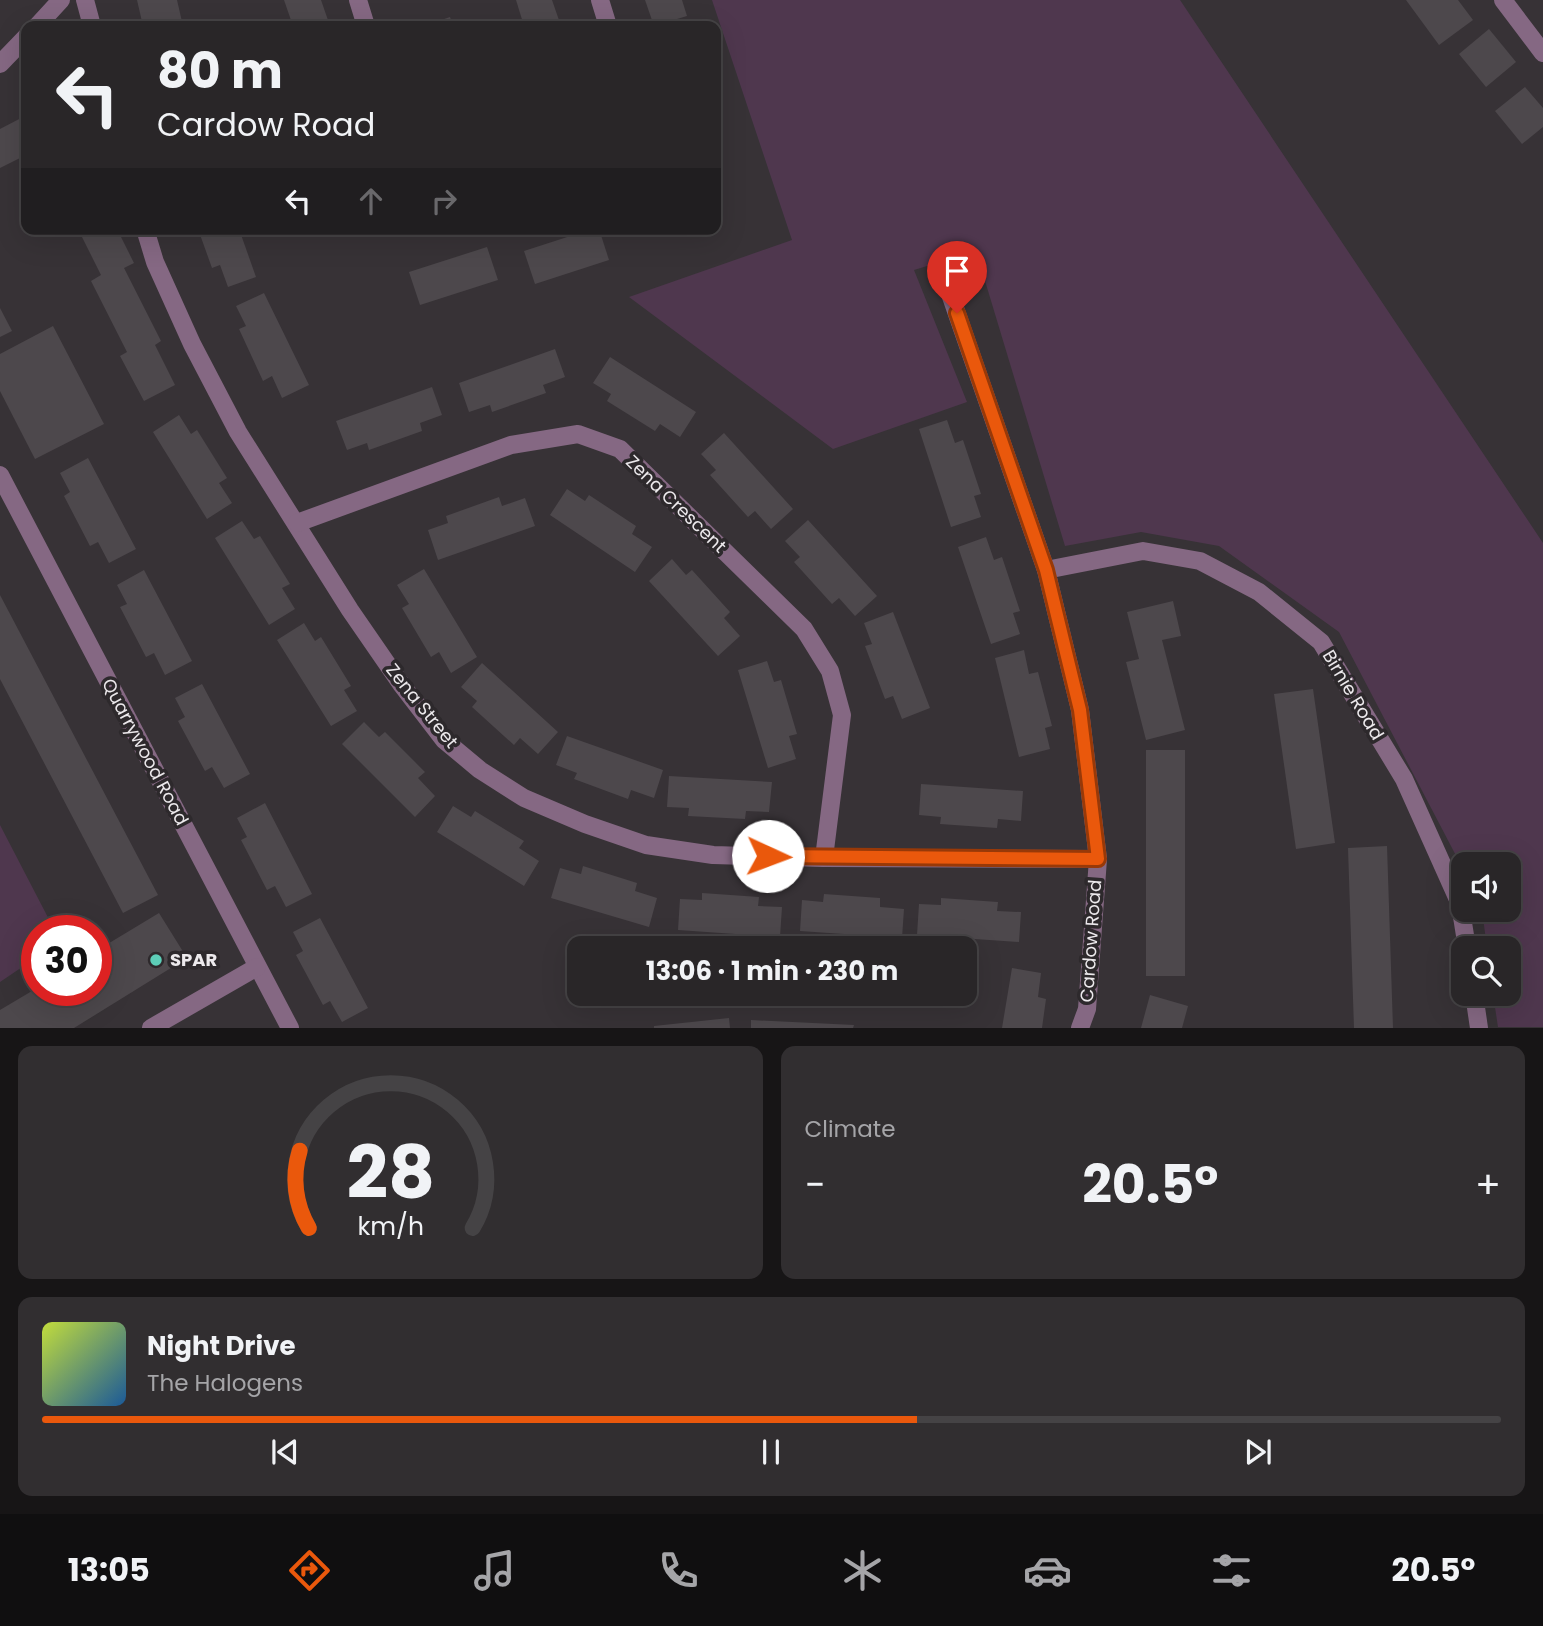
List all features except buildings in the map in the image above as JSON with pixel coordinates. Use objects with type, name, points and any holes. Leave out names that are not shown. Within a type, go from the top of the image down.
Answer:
[{"type":"street","points":[[42,21],[61,0]]},
{"type":"street","points":[[85,0],[91,21]]},
{"type":"street","points":[[358,0],[364,21]]},
{"type":"street","points":[[600,0],[606,21]]},
{"type":"street","points":[[1503,0],[1543,53]]},
{"type":"street","points":[[0,64],[21,42]]},
{"type":"street","name":"Zena Street","points":[[147,235],[155,262],[238,432],[350,610],[401,684],[444,740],[480,770],[524,798],[585,824],[646,845],[713,855],[1098,859]]},
{"type":"street","name":"Cardow Road","points":[[948,288],[1046,570],[1080,710],[1098,859],[1087,1009],[1080,1027]]},
{"type":"street","name":"Zena Crescent","points":[[297,523],[511,445],[578,434],[620,449],[804,629],[830,671],[842,715],[824,858]]},
{"type":"street","name":"Quarrywood Road","points":[[0,475],[290,1027]]},
{"type":"street","name":"Birnie Road","points":[[1046,570],[1143,551],[1200,561],[1259,592],[1321,642],[1404,779],[1460,904],[1465,936]]},
{"type":"street","points":[[151,1027],[257,967]]},
{"type":"street","points":[[1476,1006],[1479,1027]]},
{"type":"shaded area","points":[[712,0],[1180,0],[1543,543],[1543,1027],[1498,1027],[1495,1006],[1521,1006],[1521,936],[1485,936],[1484,922],[1521,922],[1521,852],[1454,852],[1339,632],[1219,546],[1141,532],[1065,546],[976,251],[914,270],[967,402],[833,449],[629,297],[792,240]]},
{"type":"shaded area","points":[[0,825],[47,915],[21,915],[21,968],[0,982]]},
{"type":"place","name":"SPAR","points":[[156,960]]},
{"type":"route","points":[[768,856],[1098,859],[1080,710],[1046,570],[957,313]]}]
